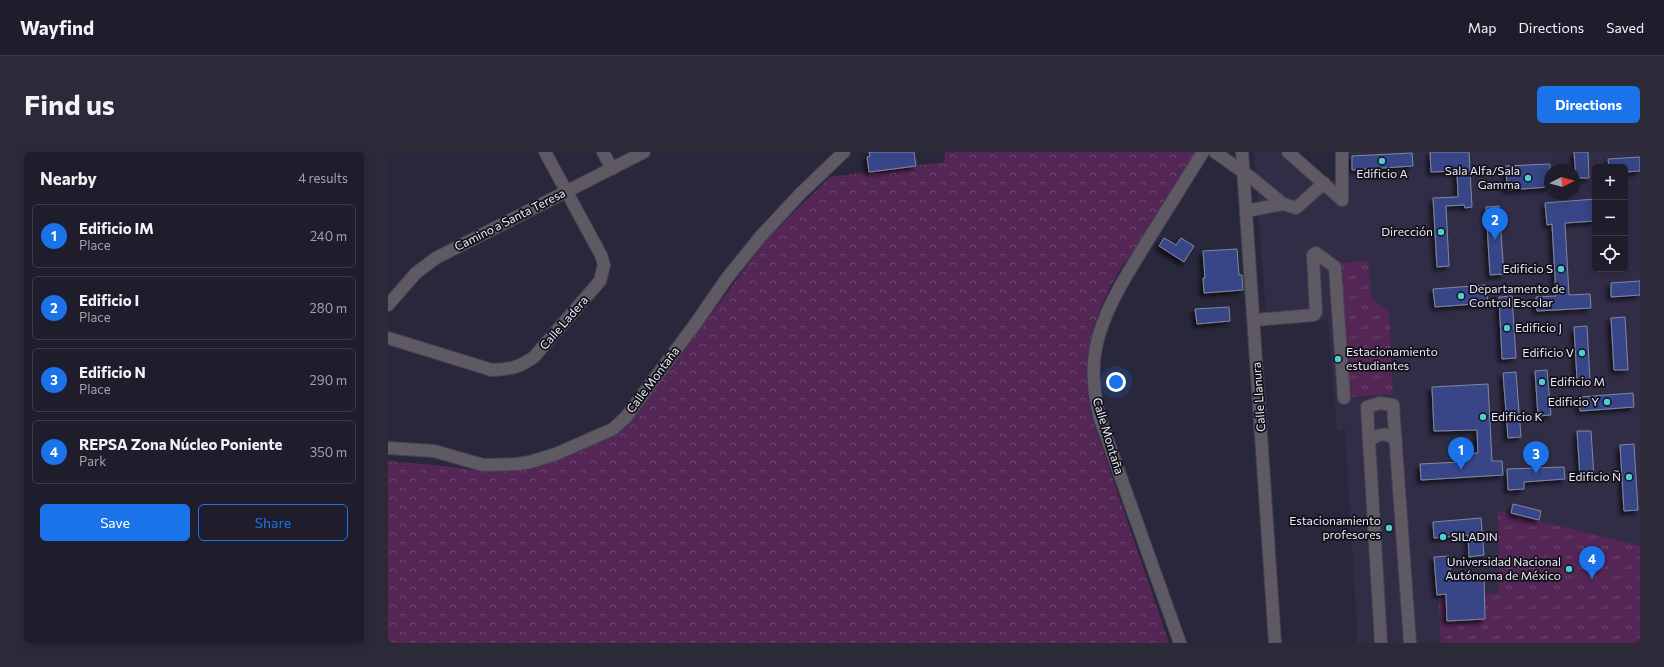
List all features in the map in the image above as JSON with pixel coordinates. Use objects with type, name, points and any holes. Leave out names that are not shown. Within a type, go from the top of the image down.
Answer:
[{"type":"street","name":"Calle Ladera","points":[[388,338],[492,370],[521,366],[534,357],[600,281],[604,265],[601,255],[545,152]]},
{"type":"street","points":[[603,152],[612,169]]},
{"type":"street","name":"Camino a Santa Teresa","points":[[388,305],[410,278],[436,258],[644,152]]},
{"type":"street","name":"Calle Montaña","points":[[388,448],[434,451],[483,465],[505,465],[530,462],[543,458],[613,429],[626,417],[696,323],[727,278],[753,246],[801,193],[844,152]]},
{"type":"street","name":"Calle Montaña","points":[[1180,643],[1100,419],[1095,396],[1094,371],[1099,336],[1112,302],[1203,152]]},
{"type":"street","points":[[1215,152],[1283,204],[1296,208],[1324,183]]},
{"type":"street","name":"Calle Llanura","points":[[1242,152],[1275,643]]},
{"type":"street","points":[[1288,152],[1342,200],[1342,152]]},
{"type":"street","points":[[1246,211],[1283,204]]},
{"type":"street","points":[[1254,320],[1314,315],[1316,312],[1313,255],[1316,253],[1335,267],[1344,398]]},
{"type":"street","points":[[1381,643],[1367,407],[1380,403],[1393,405],[1410,643]]},
{"type":"street","points":[[1370,441],[1377,435],[1381,434],[1389,435],[1396,440]]},
{"type":"shaded area","points":[[1254,152],[1282,152],[1326,189],[1339,174],[1338,152],[1640,152],[1640,643],[1358,643],[1345,429],[1337,430],[1328,320],[1267,325]]},
{"type":"green space","points":[[945,152],[1196,152],[1138,246],[1122,267],[1110,288],[1101,306],[1095,324],[1087,362],[1089,401],[1093,421],[1169,643],[388,643],[388,461],[474,470],[503,470],[628,423],[635,416],[767,239],[830,177],[944,162]]},
{"type":"green space","points":[[1368,261],[1371,299],[1389,311],[1393,394],[1347,397],[1339,263]]},
{"type":"green space","name":"Universidad Nacional Autónoma de México","points":[[1498,511],[1640,546],[1640,643],[1441,643],[1438,598],[1499,593]]},
{"type":"building","points":[[869,152],[914,152],[916,166],[869,172],[867,157],[870,156]]},
{"type":"building","points":[[1430,152],[1469,152],[1472,207],[1465,208],[1464,205],[1446,206],[1449,266],[1437,267],[1433,198],[1458,197],[1457,171],[1431,172]]},
{"type":"building","points":[[1574,152],[1588,152],[1589,178],[1580,178],[1580,164],[1575,164]]},
{"type":"building","name":"Edificio A","points":[[1412,153],[1413,166],[1352,170],[1352,156]]},
{"type":"building","points":[[1640,157],[1640,171],[1628,172],[1628,164],[1609,164],[1608,159]]},
{"type":"building","name":"Sala Alfa/Sala Gamma","points":[[1544,164],[1544,187],[1507,190],[1506,166]]},
{"type":"building","points":[[1592,199],[1592,221],[1565,223],[1569,295],[1590,294],[1591,308],[1537,311],[1536,297],[1556,296],[1552,224],[1547,225],[1545,203]]},
{"type":"building","points":[[1499,206],[1504,274],[1490,275],[1486,207]]},
{"type":"building","points":[[1164,238],[1176,245],[1181,238],[1194,246],[1184,262],[1159,246]]},
{"type":"building","points":[[1237,249],[1239,275],[1242,275],[1243,290],[1204,293],[1203,278],[1205,278],[1203,251]]},
{"type":"building","points":[[1640,281],[1640,295],[1611,297],[1611,283]]},
{"type":"building","name":"Departamento de Control Escolar","points":[[1486,285],[1488,303],[1435,307],[1433,289]]},
{"type":"building","name":"Edificio J","points":[[1512,296],[1516,358],[1502,359],[1499,297]]},
{"type":"building","points":[[1229,307],[1230,321],[1197,324],[1195,309]]},
{"type":"building","points":[[1625,317],[1628,370],[1614,370],[1611,318]]},
{"type":"building","name":"Edificio V","points":[[1587,326],[1590,379],[1577,379],[1574,327]]},
{"type":"building","name":"Edificio M","points":[[1547,370],[1551,415],[1538,416],[1535,371]]},
{"type":"building","points":[[1516,372],[1521,437],[1508,438],[1503,373]]},
{"type":"building","points":[[1488,384],[1492,461],[1502,461],[1503,475],[1421,480],[1420,464],[1462,462],[1461,454],[1478,453],[1477,430],[1434,431],[1432,387]]},
{"type":"building","name":"Edificio Y","points":[[1633,393],[1634,407],[1580,411],[1579,397]]},
{"type":"building","points":[[1577,431],[1591,431],[1594,477],[1580,477]]},
{"type":"building","name":"Edificio Ñ","points":[[1634,444],[1638,510],[1624,511],[1620,445]]},
{"type":"building","points":[[1564,467],[1565,479],[1524,482],[1524,489],[1508,490],[1507,469]]},
{"type":"building","points":[[1513,504],[1541,511],[1539,520],[1511,513]]},
{"type":"building","name":"SILADIN","points":[[1481,518],[1484,555],[1469,557],[1468,535],[1434,538],[1433,522]]},
{"type":"building","points":[[1449,556],[1451,577],[1484,575],[1485,619],[1447,621],[1446,594],[1437,595],[1434,557]]},
{"type":"place","name":"Edificio A","points":[[1382,161]]},
{"type":"place","name":"Sala Alfa/Sala Gamma","points":[[1528,178]]},
{"type":"place","name":"Dirección","points":[[1441,232]]},
{"type":"place","name":"Edificio I","points":[[1495,240]]},
{"type":"place","name":"Edificio S","points":[[1561,269]]},
{"type":"place","name":"Departamento de Control Escolar","points":[[1461,296]]},
{"type":"place","name":"Edificio J","points":[[1507,328]]},
{"type":"place","name":"Edificio V","points":[[1582,353]]},
{"type":"place","name":"Estacionamiento estudiantes","points":[[1338,359]]},
{"type":"place","name":"Edificio M","points":[[1542,382]]},
{"type":"place","name":"Edificio Y","points":[[1607,402]]},
{"type":"place","name":"Edificio K","points":[[1483,417]]},
{"type":"place","name":"Edificio IM","points":[[1461,470]]},
{"type":"place","name":"Edificio N","points":[[1536,474]]},
{"type":"place","name":"Edificio Ñ","points":[[1629,477]]},
{"type":"place","name":"Estacionamiento profesores","points":[[1389,528]]},
{"type":"place","name":"SILADIN","points":[[1443,537]]},
{"type":"place","name":"Universidad Nacional Autónoma de México","points":[[1569,569]]},
{"type":"place","name":"REPSA Zona Núcleo Poniente","points":[[1592,579]]}]
